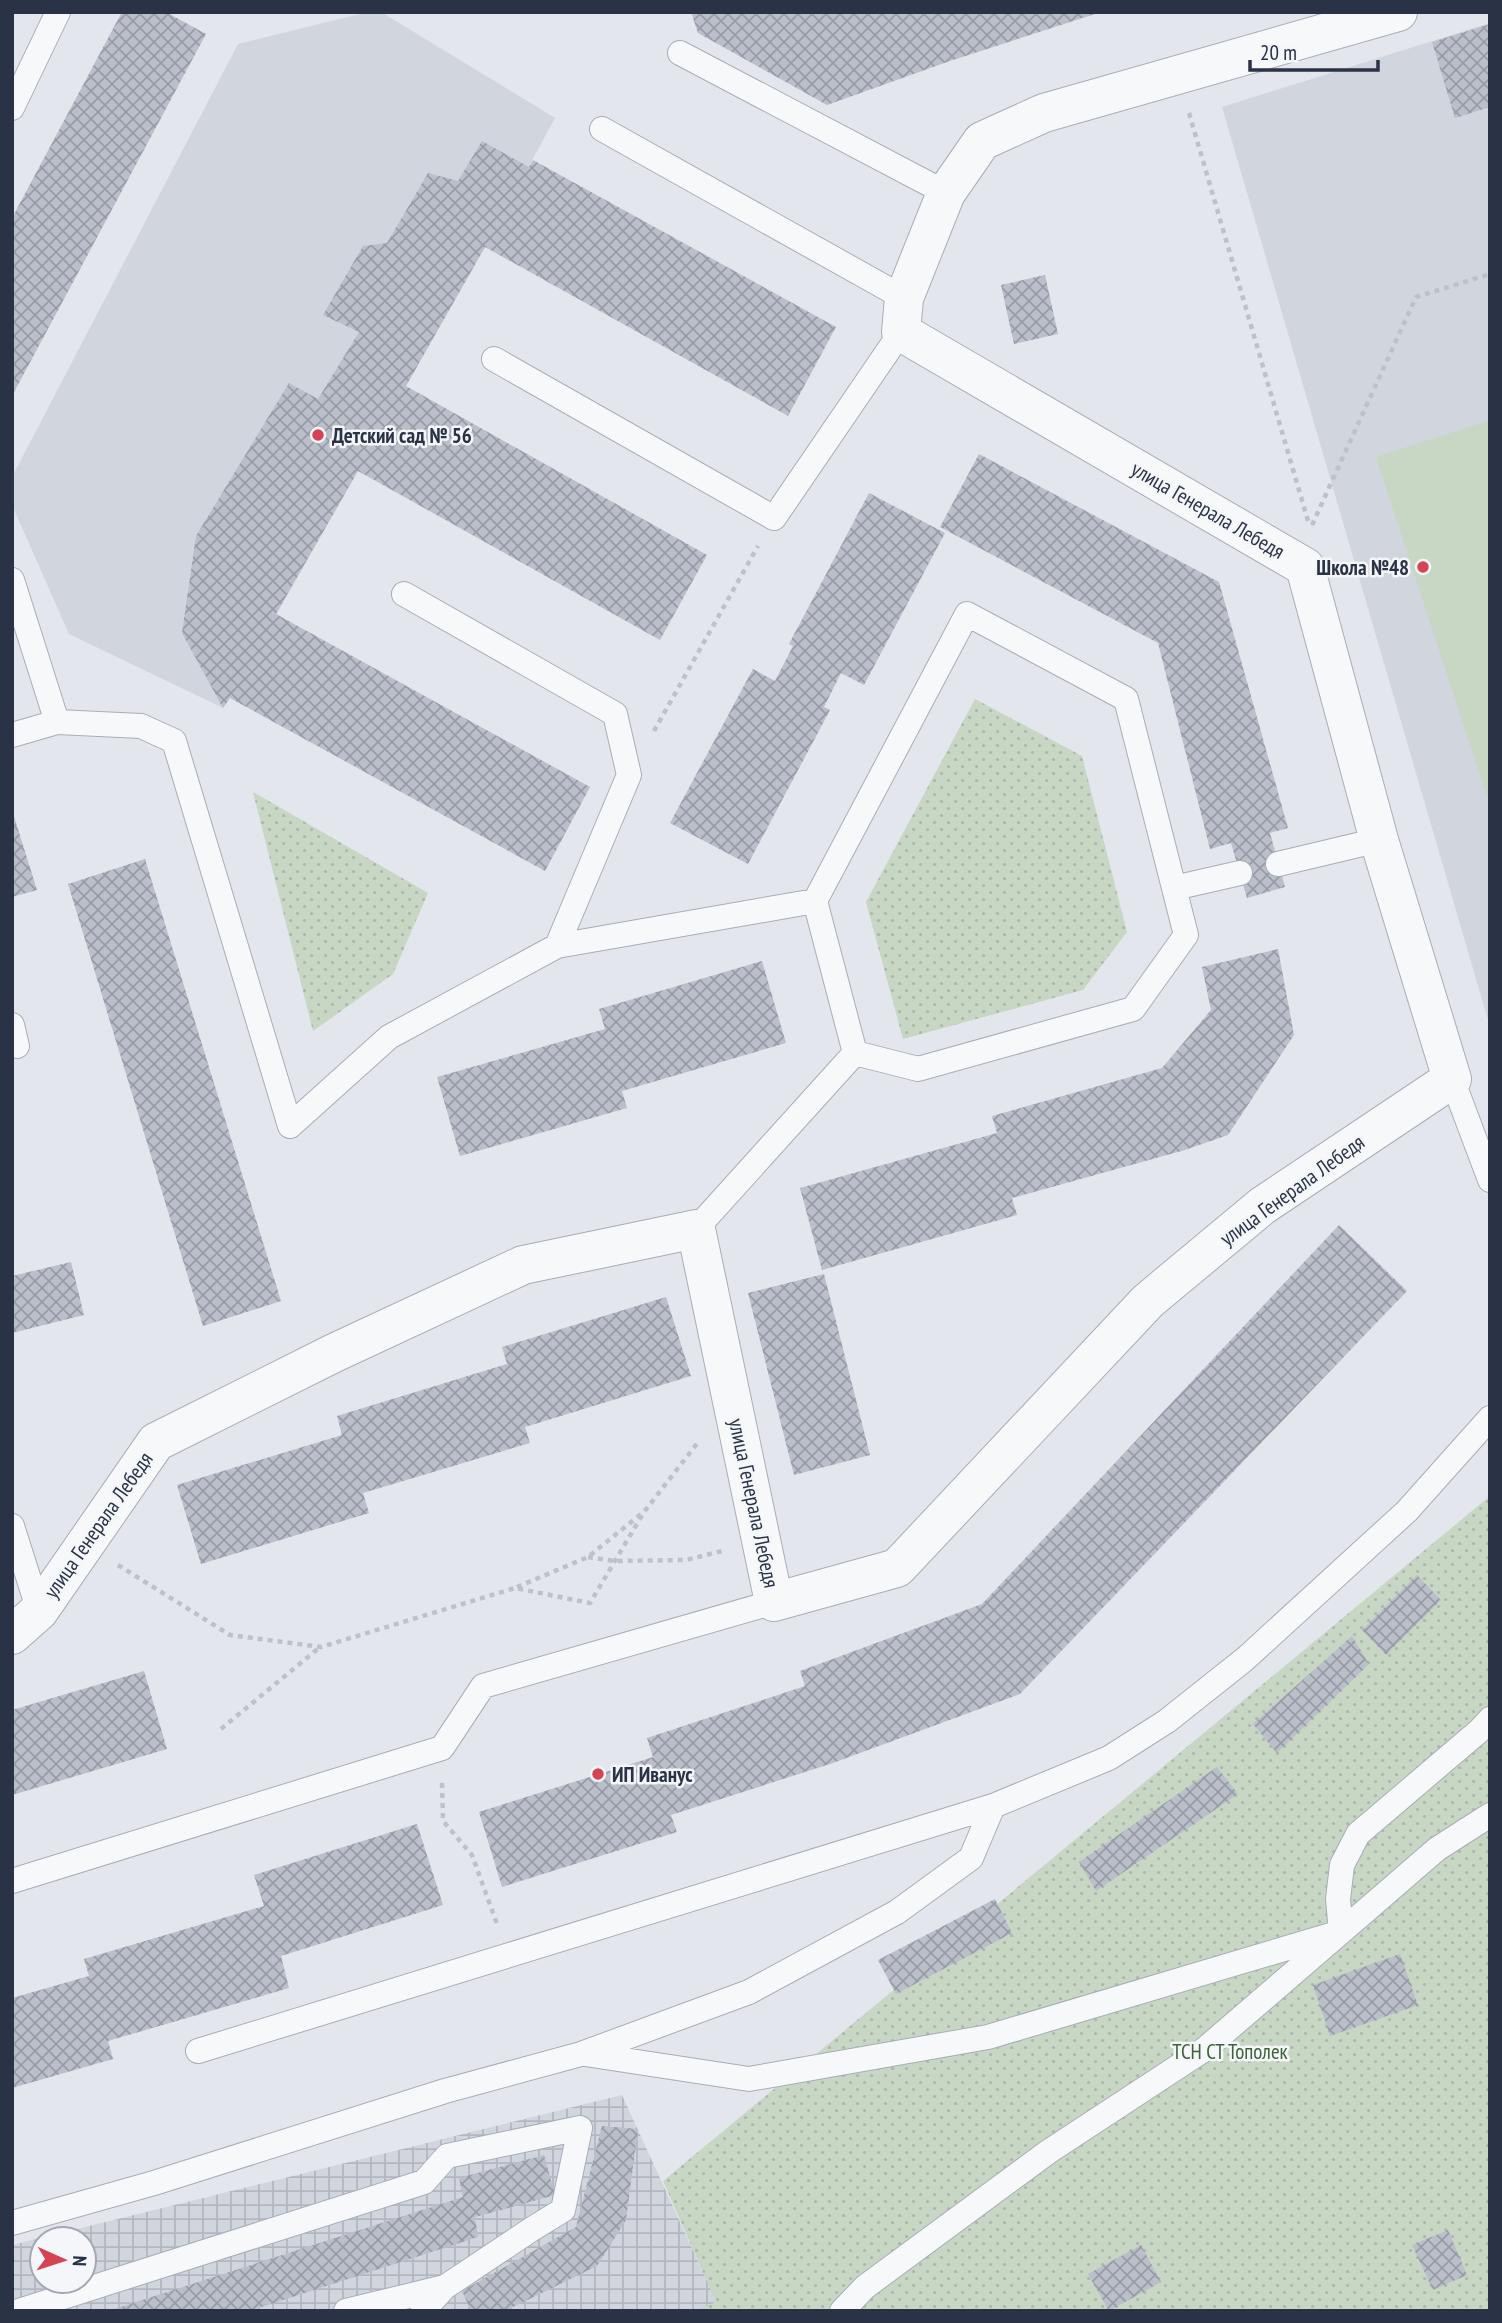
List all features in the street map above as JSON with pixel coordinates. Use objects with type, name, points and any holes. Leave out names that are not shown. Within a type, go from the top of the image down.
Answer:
[{"type":"street","points":[[902,315],[946,193],[982,141],[1044,113],[1398,12]]},
{"type":"street","name":"улица Генерала Лебедя","points":[[25,1623],[85,1545],[156,1442],[334,1353],[523,1265],[696,1229],[775,1602],[897,1568],[1148,1301],[1262,1206],[1452,1079],[1380,840],[1306,567],[902,315]]},
{"type":"lane","points":[[12,108],[58,12]]},
{"type":"lane","points":[[681,53],[946,193]]},
{"type":"lane","points":[[494,359],[774,518],[902,315],[602,129]]},
{"type":"lane","points":[[12,580],[57,722]]},
{"type":"lane","points":[[404,594],[615,714],[629,775],[557,946]]},
{"type":"lane","points":[[967,614],[1125,699],[1186,935],[1133,1009],[918,1069],[856,1053],[815,901],[967,614]]},
{"type":"lane","points":[[12,735],[57,722],[141,726],[174,741],[290,1126],[389,1037],[557,946],[815,901]]},
{"type":"lane","points":[[1278,864],[1380,840]]},
{"type":"lane","points":[[1174,888],[1240,873]]},
{"type":"lane","points":[[696,1229],[856,1053]]},
{"type":"lane","points":[[1452,1079],[1487,1166]]},
{"type":"lane","points":[[198,2052],[993,1806],[1109,1758],[1167,1721],[1245,1659],[1407,1511],[1490,1418]]},
{"type":"lane","points":[[12,1526],[25,1623]]},
{"type":"lane","points":[[12,1881],[442,1748],[483,1686],[775,1602]]},
{"type":"lane","points":[[1341,1932],[1338,1899],[1342,1865],[1359,1833],[1479,1731],[1490,1718]]},
{"type":"lane","points":[[12,2223],[154,2183],[445,2091],[580,2054],[749,1992],[897,1912],[971,1858],[993,1806]]},
{"type":"lane","points":[[842,2311],[865,2287],[1048,2152],[1205,2049],[1437,1849],[1490,1815]]},
{"type":"lane","points":[[580,2054],[750,2079],[988,2037],[1341,1932]]},
{"type":"lane","points":[[19,2311],[424,2182],[447,2156],[580,2127],[563,2210],[445,2287],[423,2311]]},
{"type":"lane","points":[[346,2311],[445,2287]]},
{"type":"path","points":[[1178,75],[1310,528],[1416,297],[1490,274]]},
{"type":"path","points":[[629,775],[774,518]]},
{"type":"path","points":[[514,1588],[590,1603],[644,1512],[732,1399]]},
{"type":"path","points":[[221,1729],[321,1647],[514,1588],[587,1557],[644,1512]]},
{"type":"path","points":[[85,1545],[230,1635],[321,1647]]},
{"type":"path","points":[[587,1557],[615,1561],[686,1560],[723,1550],[765,1557]]},
{"type":"path","points":[[442,1748],[443,1821],[472,1855],[509,1955]]},
{"type":"shaded area","points":[[368,12],[381,12],[555,118],[485,247],[223,708],[69,634],[12,505],[12,477],[238,44]]},
{"type":"shaded area","name":"Школа №48","points":[[1490,23],[1490,1027],[1222,107]]},
{"type":"shaded area","points":[[622,2095],[717,2303],[694,2311],[12,2311],[12,2245],[28,2241],[28,2295],[98,2295],[98,2225],[93,2225]]},
{"type":"green space","points":[[1490,420],[1490,806],[1376,457]]},
{"type":"green space","points":[[975,699],[1082,756],[1127,932],[1083,990],[903,1039],[866,902]]},
{"type":"green space","points":[[253,792],[428,893],[393,974],[313,1031]]},
{"type":"green space","name":"ТСН СТ Тополек","points":[[1490,1496],[1490,2311],[694,2311],[716,2302],[663,2181]]},
{"type":"building","points":[[122,12],[166,12],[206,34],[12,396],[12,218]]},
{"type":"building","points":[[691,12],[1098,13],[950,61],[827,105],[698,33]]},
{"type":"building","points":[[1490,24],[1490,107],[1455,118],[1432,42]]},
{"type":"building","points":[[482,141],[529,167],[533,160],[836,327],[788,416],[485,247],[406,386],[707,555],[660,640],[358,471],[276,614],[590,787],[545,871],[230,698],[223,708],[182,633],[196,536],[289,383],[318,399],[359,332],[323,315],[363,246],[387,243],[428,173],[458,181]]},
{"type":"building","points":[[1045,275],[1058,334],[1014,344],[1001,285]]},
{"type":"building","points":[[979,454],[1219,582],[1288,828],[1270,833],[1285,887],[1247,898],[1231,843],[1210,849],[1158,643],[940,527]]},
{"type":"building","points":[[869,493],[945,533],[864,685],[841,673],[824,707],[830,710],[748,864],[670,823],[753,669],[775,681],[793,646],[789,644]]},
{"type":"building","points":[[12,810],[37,890],[12,897]]},
{"type":"building","points":[[145,859],[281,1301],[203,1326],[68,884]]},
{"type":"building","points":[[1278,949],[1294,1035],[1228,1135],[1185,1150],[1012,1198],[1017,1215],[822,1270],[800,1188],[997,1133],[992,1116],[1162,1068],[1211,1010],[1202,967]]},
{"type":"building","points":[[762,961],[786,1043],[622,1091],[627,1108],[460,1156],[437,1077],[605,1029],[599,1009]]},
{"type":"building","points":[[1339,1225],[1407,1291],[1020,1694],[833,1763],[671,1815],[677,1832],[502,1887],[479,1812],[653,1757],[647,1738],[805,1686],[800,1671],[982,1604]]},
{"type":"building","points":[[71,1262],[84,1315],[12,1333],[12,1276]]},
{"type":"building","points":[[824,1274],[870,1455],[794,1475],[748,1293]]},
{"type":"building","points":[[666,1297],[691,1376],[525,1427],[530,1443],[363,1493],[369,1513],[201,1564],[177,1485],[342,1435],[337,1416],[507,1364],[502,1347]]},
{"type":"building","points":[[1417,1575],[1441,1600],[1386,1655],[1362,1630]]},
{"type":"building","points":[[1352,1636],[1369,1664],[1277,1753],[1253,1724]]},
{"type":"building","points":[[144,1671],[167,1749],[12,1795],[12,1710]]},
{"type":"building","points":[[1217,1767],[1238,1794],[1096,1891],[1079,1862]]},
{"type":"building","points":[[417,1824],[443,1905],[281,1956],[289,1988],[108,2041],[113,2059],[12,2088],[12,1998],[89,1976],[84,1959],[264,1906],[254,1875]]},
{"type":"building","points":[[995,1899],[1012,1933],[896,1994],[878,1960]]},
{"type":"building","points":[[1400,1954],[1418,2005],[1330,2036],[1313,1985]]},
{"type":"building","points":[[602,2126],[638,2129],[626,2220],[597,2266],[505,2311],[471,2311],[462,2291],[576,2227]]},
{"type":"building","points":[[544,2155],[555,2195],[475,2217],[478,2237],[249,2311],[108,2311],[463,2197],[459,2178]]},
{"type":"building","points":[[1448,2230],[1467,2275],[1433,2290],[1412,2245]]},
{"type":"building","points":[[1141,2245],[1161,2282],[1109,2311],[1088,2274]]},
{"type":"place","name":"Детский сад № 56","points":[[318,435]]},
{"type":"place","name":"Школа №48","points":[[1423,567]]},
{"type":"place","name":"ИП Иванус","points":[[598,1774]]}]
